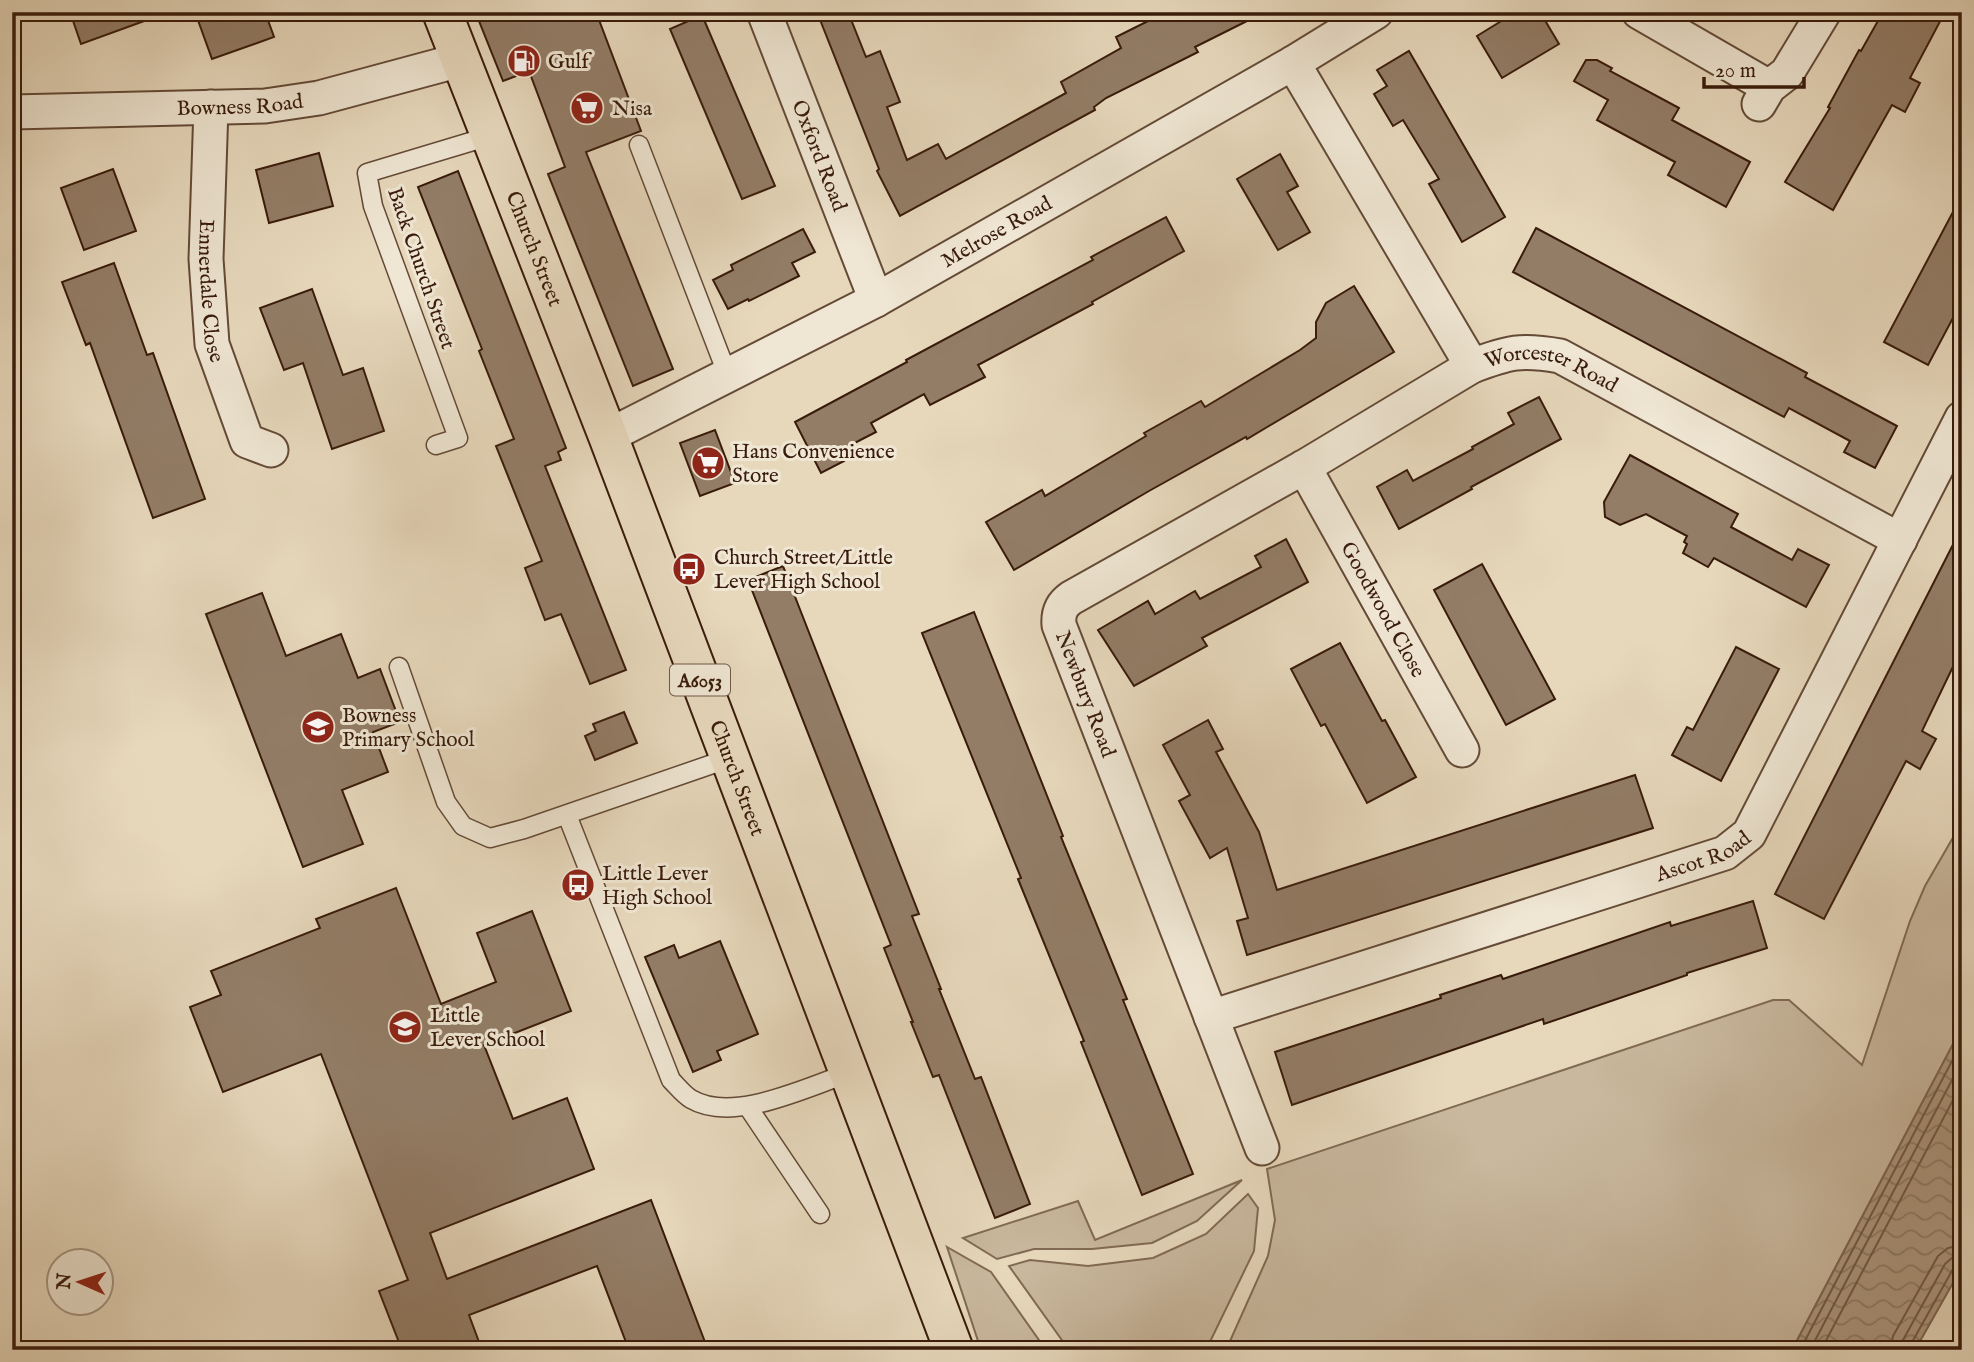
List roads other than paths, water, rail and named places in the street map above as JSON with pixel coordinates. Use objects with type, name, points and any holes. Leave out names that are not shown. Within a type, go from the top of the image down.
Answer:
[{"type":"main road","name":"Church Street","points":[[442,12],[608,436],[954,1350]]},
{"type":"street","name":"Oxford Road","points":[[764,12],[876,300]]},
{"type":"street","name":"Melrose Road","points":[[608,436],[876,300],[1293,63],[1376,12]]},
{"type":"street","points":[[1639,12],[1764,95],[1787,73],[1824,12]]},
{"type":"street","name":"Bowness Road","points":[[13,106],[265,106],[319,98],[460,60]]},
{"type":"street","name":"Worcester Road","points":[[1293,63],[1472,366],[1500,356],[1530,350],[1560,356],[1900,540]]},
{"type":"street","name":"Ennerdale Close","points":[[211,107],[206,259],[212,344],[247,441],[271,450]]},
{"type":"street","name":"Newbury Road","points":[[1262,1148],[1059,625],[1058,616],[1060,609],[1071,598],[1304,467],[1472,366]]},
{"type":"street","name":"Ascot Road","points":[[1211,1017],[1725,853],[1737,845],[1749,834],[1962,418]]},
{"type":"street","name":"Goodwood Close","points":[[1304,467],[1462,750]]},
{"type":"lane","name":"Back Church Street","points":[[436,445],[458,438],[373,206],[367,173],[491,136]]},
{"type":"lane","points":[[639,145],[728,376]]},
{"type":"lane","points":[[399,667],[446,802],[463,826],[490,838],[730,758]]},
{"type":"lane","points":[[567,814],[671,1080],[689,1098],[714,1108],[748,1107],[849,1073]]},
{"type":"lane","points":[[748,1107],[820,1214]]},
{"type":"water","points":[[1962,1027],[1962,1267],[1915,1350],[1792,1350]]},
{"type":"place","name":"Gulf","points":[[524,61]]},
{"type":"place","name":"Nisa","points":[[587,108]]},
{"type":"place","name":"Hans Convenience Store","points":[[708,463]]},
{"type":"place","name":"Church Street/Little Lever High School","points":[[689,569]]},
{"type":"place","name":"Bowness Primary School","points":[[318,727]]},
{"type":"place","name":"Little Lever High School","points":[[578,885]]},
{"type":"place","name":"Little Lever School","points":[[405,1027]]}]
